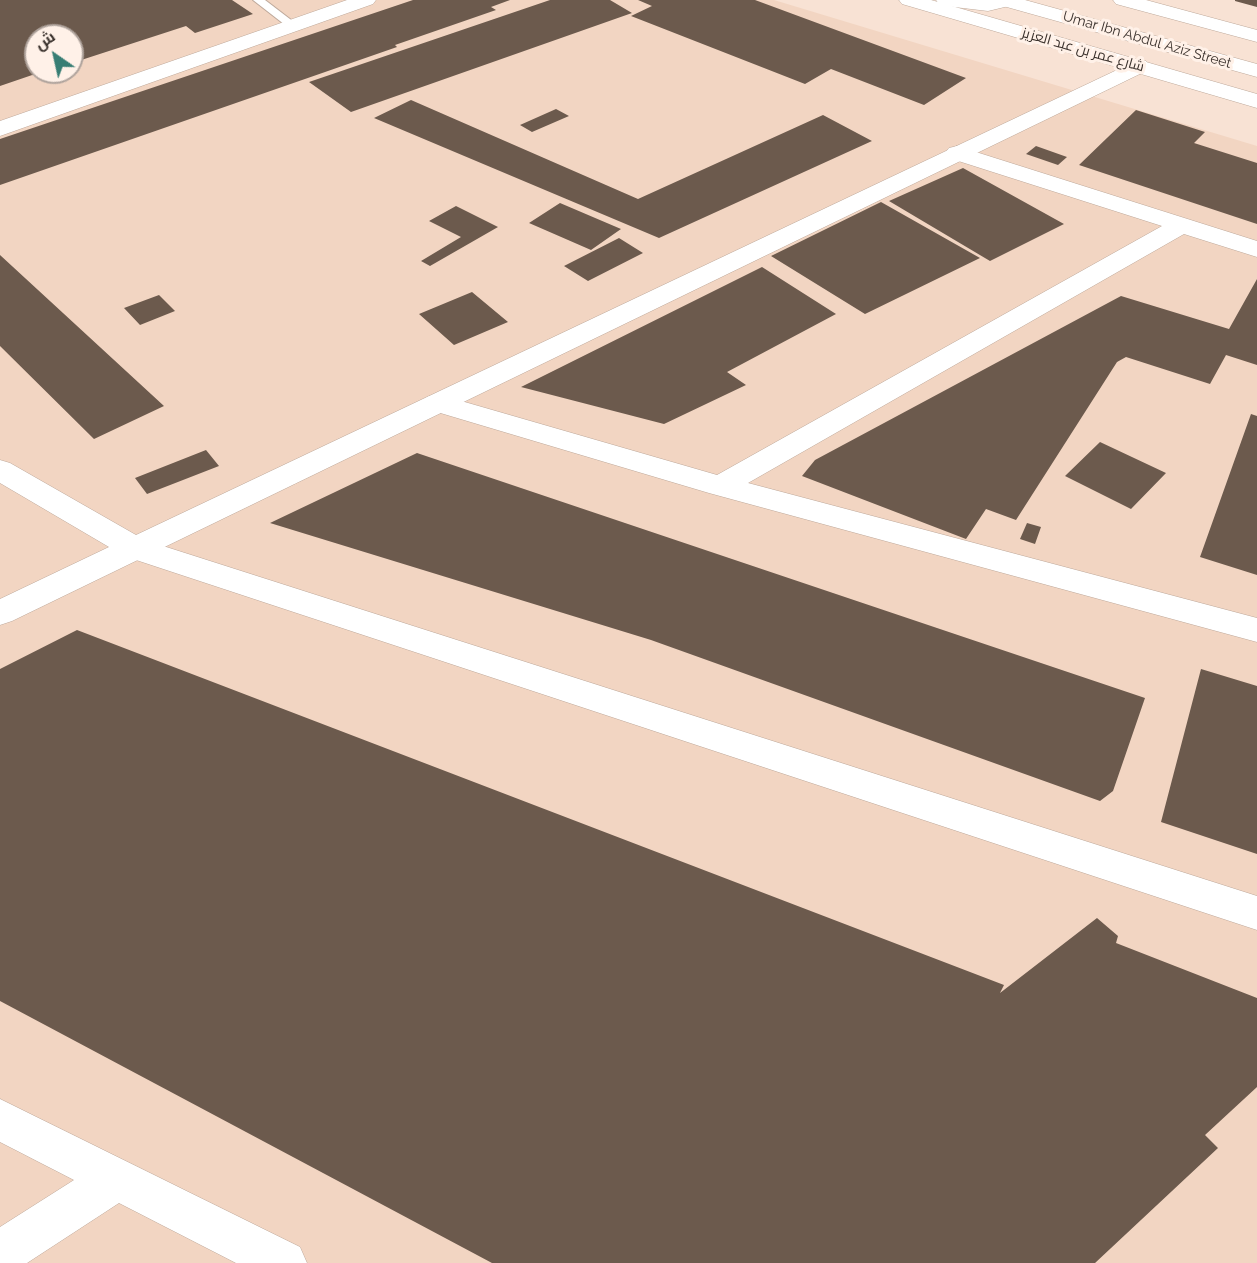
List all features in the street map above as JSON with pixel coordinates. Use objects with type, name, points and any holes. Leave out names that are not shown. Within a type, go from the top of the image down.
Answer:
[{"type":"street","points":[[0,129],[366,0]]},
{"type":"street","name":"شارع عمر بن عبد العزيز","points":[[909,0],[1257,101]]},
{"type":"street","points":[[946,0],[988,5],[1004,0]]},
{"type":"street","name":"Umar Ibn Abdul Aziz Street","points":[[1004,0],[1257,71]]},
{"type":"street","points":[[1123,0],[1257,36]]},
{"type":"street","points":[[0,613],[1138,66]]},
{"type":"street","points":[[957,153],[1257,249]]},
{"type":"street","points":[[720,486],[1182,225]]},
{"type":"street","points":[[437,403],[720,486],[1257,630]]},
{"type":"street","points":[[0,470],[135,548],[1257,913]]},
{"type":"street","points":[[0,1120],[284,1263]]},
{"type":"street","points":[[0,1254],[117,1179]]},
{"type":"lane","points":[[258,0],[293,26]]},
{"type":"shaded area","points":[[0,0],[774,0],[1257,146],[1257,1263],[0,1263]]},
{"type":"building","points":[[0,0],[232,0],[253,14],[195,33],[186,26],[84,59],[84,24],[24,24],[24,78],[0,86]]},
{"type":"building","points":[[413,0],[510,0],[491,7],[496,10],[395,45],[397,47],[0,185],[0,139]]},
{"type":"building","points":[[550,0],[610,0],[632,13],[351,112],[309,82]]},
{"type":"building","points":[[638,0],[755,0],[966,78],[924,105],[831,69],[805,84],[631,16],[652,6]]},
{"type":"building","points":[[1235,0],[1257,0],[1257,7],[1235,1]]},
{"type":"building","points":[[411,100],[638,199],[823,115],[872,141],[659,238],[374,118]]},
{"type":"building","points":[[556,109],[569,116],[532,132],[520,125]]},
{"type":"building","points":[[1136,110],[1205,132],[1194,143],[1257,163],[1257,224],[1079,165]]},
{"type":"building","points":[[1036,146],[1067,157],[1058,165],[1026,154]]},
{"type":"building","points":[[963,168],[1064,224],[990,261],[889,201]]},
{"type":"building","points":[[881,202],[980,258],[865,314],[771,256]]},
{"type":"building","points":[[560,203],[621,229],[591,250],[529,223]]},
{"type":"building","points":[[456,206],[498,227],[430,266],[421,261],[461,237],[429,221]]},
{"type":"building","points":[[619,238],[643,253],[588,281],[564,266]]},
{"type":"building","points":[[0,255],[164,406],[94,439],[0,346]]},
{"type":"building","points":[[762,267],[836,314],[727,372],[746,385],[664,424],[521,387]]},
{"type":"building","points":[[1257,279],[1257,365],[1226,355],[1210,384],[1126,357],[1117,362],[1016,520],[986,509],[966,539],[802,476],[815,460],[1121,296],[1229,329]]},
{"type":"building","points":[[472,292],[508,322],[454,345],[419,314]]},
{"type":"building","points":[[159,295],[175,311],[140,325],[124,308]]},
{"type":"building","points":[[1251,414],[1257,416],[1257,575],[1200,557]]},
{"type":"building","points":[[1100,442],[1166,473],[1131,509],[1065,476]]},
{"type":"building","points":[[206,450],[219,466],[147,494],[135,478]]},
{"type":"building","points":[[417,453],[1145,698],[1113,791],[1100,801],[651,640],[270,523]]},
{"type":"building","points":[[1027,523],[1041,527],[1035,544],[1020,539]]},
{"type":"building","points":[[77,630],[1004,985],[1000,993],[1097,918],[1118,936],[1116,943],[1257,998],[1257,1087],[1205,1135],[1218,1148],[1095,1263],[492,1263],[0,1001],[0,669]]},
{"type":"building","points":[[1201,669],[1257,686],[1257,854],[1161,822]]}]
